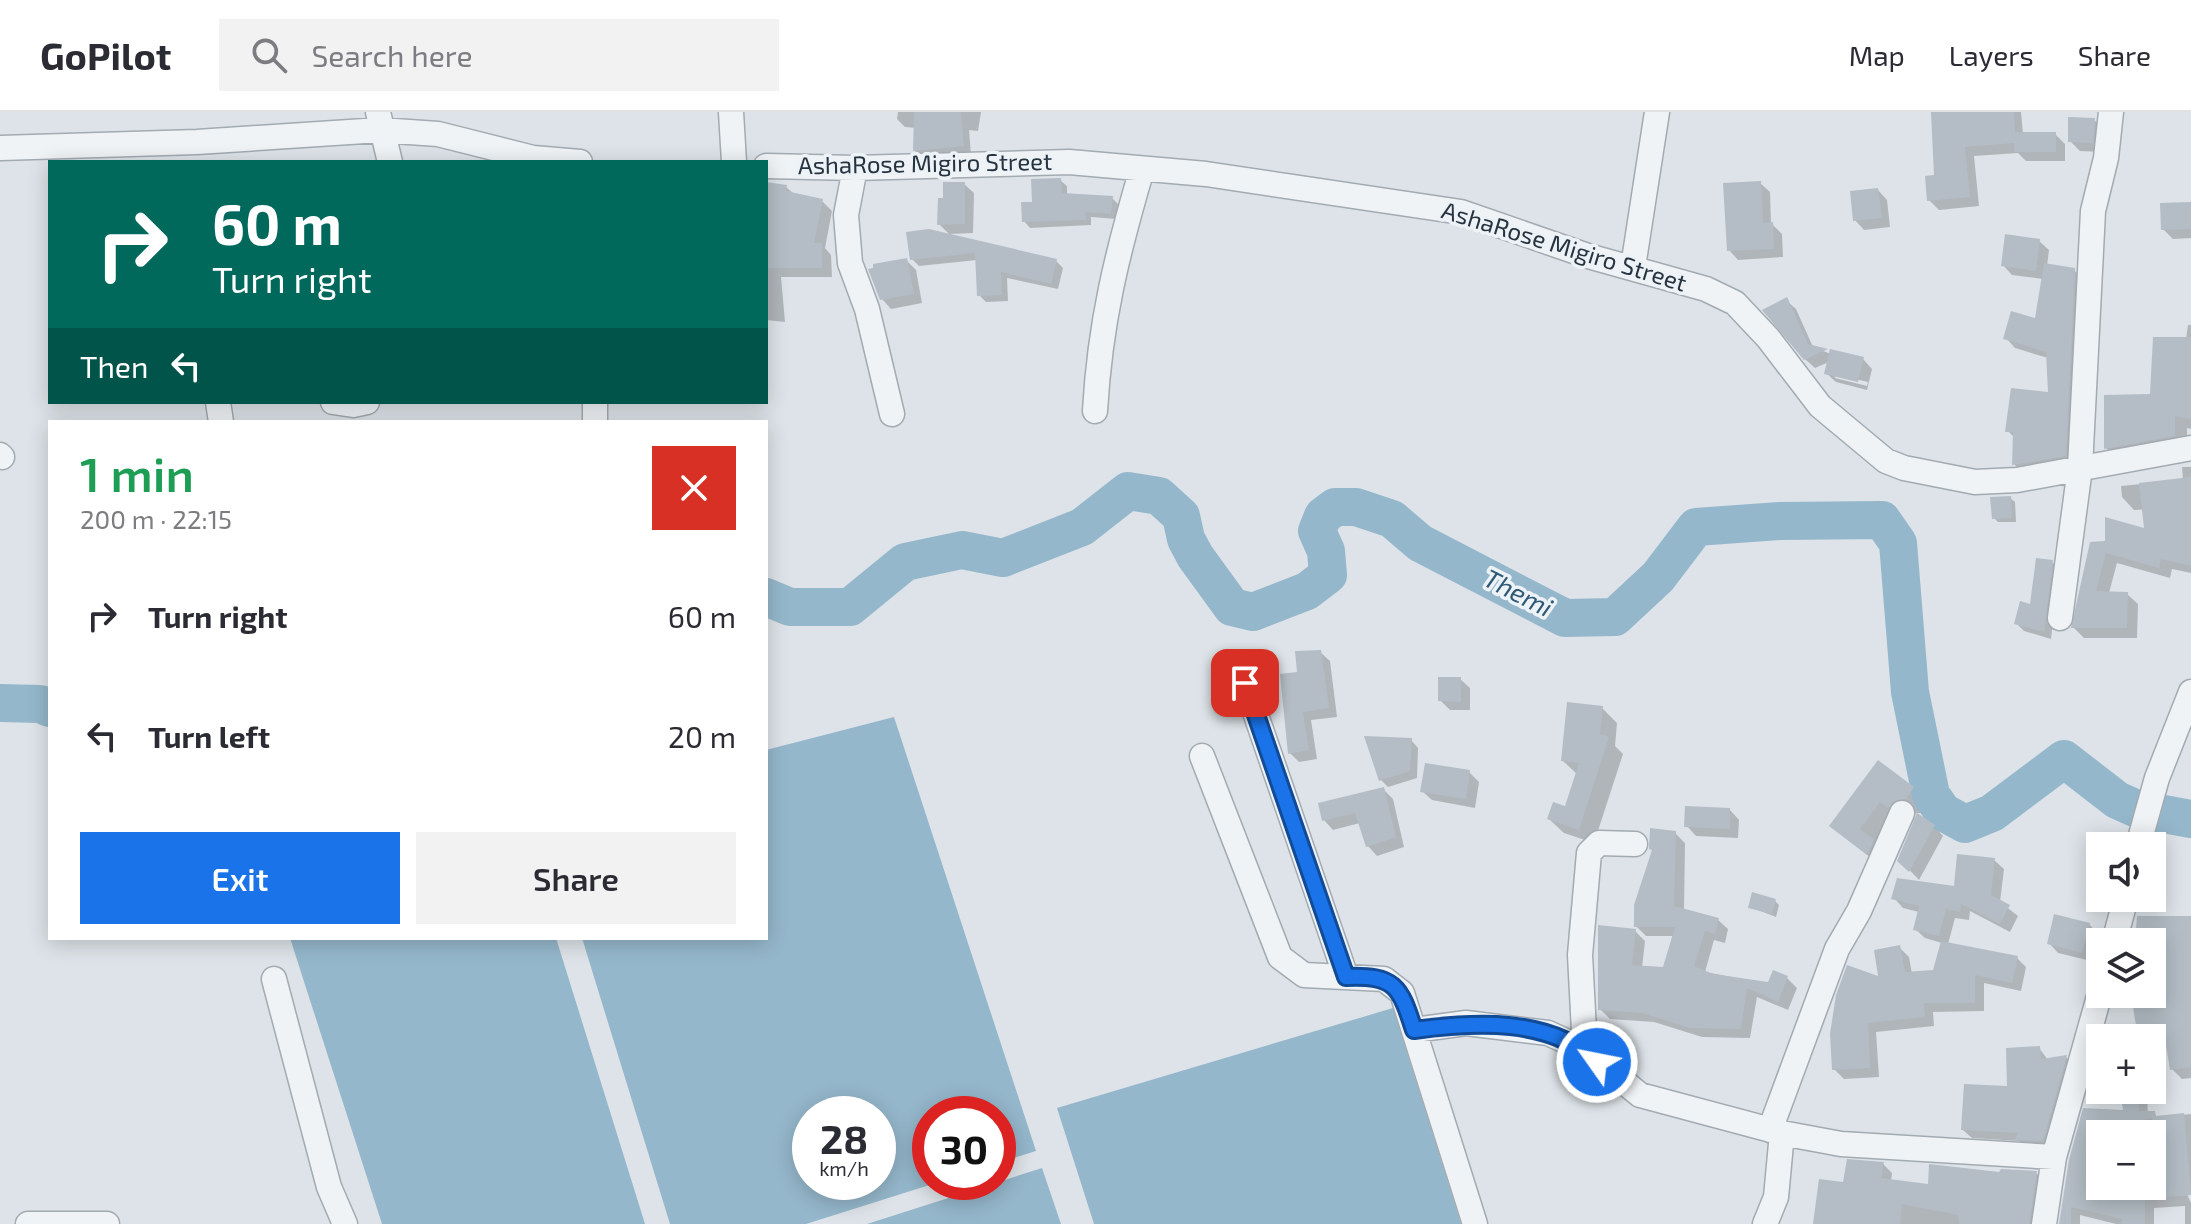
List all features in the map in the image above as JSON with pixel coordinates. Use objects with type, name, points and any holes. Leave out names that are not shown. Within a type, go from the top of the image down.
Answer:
[{"type":"street","points":[[731,112],[734,160]]},
{"type":"street","points":[[1633,267],[1657,112]]},
{"type":"street","points":[[2060,618],[2080,468],[2092,227],[2111,112]]},
{"type":"street","points":[[379,121],[389,160]]},
{"type":"street","points":[[0,148],[199,152],[379,121],[533,158],[556,160]]},
{"type":"street","name":"AshaRose Migiro Street","points":[[768,166],[855,168],[1054,162],[1206,174],[1461,212],[1706,289],[1735,303],[1768,338],[1820,406],[1886,461],[1904,468],[1975,482],[2017,480],[2191,448]]},
{"type":"street","points":[[855,168],[846,215],[850,263],[867,309],[892,414]]},
{"type":"street","points":[[1095,411],[1099,345],[1110,281],[1142,169]]},
{"type":"street","points":[[1245,683],[1346,977]]},
{"type":"street","points":[[2142,832],[2157,778],[2191,692]]},
{"type":"street","points":[[1202,756],[1280,957],[1304,975],[1366,976],[1394,984],[1402,993],[1475,1224]]},
{"type":"street","points":[[1765,1224],[1776,1197],[1776,1132],[1837,949],[1859,911],[1902,813]]},
{"type":"street","points":[[1585,1050],[1580,955],[1589,853],[1599,843],[1635,844]]},
{"type":"street","points":[[274,979],[329,1187],[345,1224]]},
{"type":"street","points":[[2044,1224],[2054,1157],[2096,1008]]},
{"type":"street","points":[[1414,1030],[1466,1023],[1548,1033],[1585,1050],[1640,1095],[1776,1132],[1841,1144],[2054,1157]]},
{"type":"street","points":[[28,1224],[107,1224]]},
{"type":"water","points":[[894,717],[1036,1151],[1016,1157],[1016,1096],[912,1096],[912,1191],[896,1196],[896,1096],[792,1096],[792,1200],[882,1200],[806,1224],[670,1224],[583,940],[768,940],[768,749]]},
{"type":"water","points":[[291,940],[557,940],[645,1224],[382,1224]]},
{"type":"water","points":[[1393,1008],[1461,1224],[1094,1224],[1057,1108]]},
{"type":"water","points":[[1042,1168],[1061,1224],[867,1224],[942,1200],[1016,1200],[1016,1176]]},
{"type":"building","points":[[914,112],[961,112],[964,146],[913,151]]},
{"type":"building","points":[[1931,112],[2014,112],[2015,132],[2056,132],[2056,152],[2014,152],[2014,143],[1965,147],[1970,197],[1927,201],[1925,176],[1934,175]]},
{"type":"building","points":[[2068,117],[2095,118],[2093,143],[2068,142]]},
{"type":"building","points":[[1061,178],[1062,193],[1113,196],[1111,214],[1085,212],[1086,220],[1022,222],[1021,202],[1032,202],[1031,179]]},
{"type":"building","points":[[1761,181],[1763,223],[1773,222],[1774,249],[1727,251],[1723,183]]},
{"type":"building","points":[[768,182],[787,185],[786,191],[823,199],[814,243],[822,243],[822,268],[768,268]]},
{"type":"building","points":[[943,182],[965,182],[965,224],[937,225],[938,198],[943,198]]},
{"type":"building","points":[[1878,188],[1882,218],[1853,221],[1850,191]]},
{"type":"building","points":[[2191,202],[2191,229],[2161,230],[2160,203]]},
{"type":"building","points":[[929,229],[1057,259],[1051,284],[1001,272],[1002,295],[977,296],[975,253],[910,260],[906,232]]},
{"type":"building","points":[[2005,234],[2040,239],[2036,271],[2001,266]]},
{"type":"building","points":[[907,258],[914,294],[880,300],[868,269],[873,268],[873,264]]},
{"type":"building","points":[[2044,263],[2075,268],[2066,456],[2012,465],[2013,432],[2005,432],[2011,388],[2048,392],[2046,352],[2003,339],[2011,311],[2035,318]]},
{"type":"building","points":[[1787,297],[1808,344],[1828,349],[1804,360],[1762,310]]},
{"type":"building","points":[[2153,337],[2191,337],[2191,419],[2175,416],[2175,436],[2104,449],[2104,395],[2150,394]]},
{"type":"building","points":[[1830,349],[1864,357],[1858,382],[1824,374]]},
{"type":"building","points":[[2191,477],[2191,566],[2161,559],[2159,568],[2106,553],[2096,591],[2128,592],[2127,628],[2071,628],[2090,542],[2105,541],[2105,517],[2144,528],[2139,483]]},
{"type":"building","points":[[2011,496],[2012,518],[1992,519],[1990,497]]},
{"type":"building","points":[[2036,558],[2053,560],[2044,632],[2014,624],[2020,601],[2030,604]]},
{"type":"building","points":[[1321,650],[1329,708],[1303,712],[1309,750],[1288,754],[1280,674],[1297,672],[1295,651]]},
{"type":"building","points":[[1438,677],[1461,677],[1461,702],[1438,701]]},
{"type":"building","points":[[1567,702],[1603,706],[1600,734],[1609,737],[1579,830],[1547,819],[1553,802],[1565,806],[1579,763],[1561,761]]},
{"type":"building","points":[[1364,736],[1412,738],[1410,771],[1379,781]]},
{"type":"building","points":[[1878,760],[1914,787],[1906,799],[1894,801],[1888,808],[1880,802],[1860,829],[1874,839],[1867,855],[1829,826]]},
{"type":"building","points":[[1425,763],[1470,770],[1466,799],[1420,792]]},
{"type":"building","points":[[1384,787],[1396,837],[1366,847],[1355,813],[1322,821],[1318,803]]},
{"type":"building","points":[[1685,806],[1730,808],[1730,829],[1684,827]]},
{"type":"building","points":[[1917,813],[1935,825],[1909,872],[1897,861]]},
{"type":"building","points":[[1650,828],[1676,831],[1674,906],[1719,918],[1715,934],[1705,931],[1694,966],[1713,974],[1768,982],[1773,970],[1788,976],[1778,1002],[1747,988],[1741,1029],[1690,1028],[1642,1013],[1598,1010],[1598,925],[1636,929],[1632,965],[1663,967],[1675,927],[1634,927],[1634,905],[1652,850],[1649,849]]},
{"type":"building","points":[[1957,854],[1995,858],[1991,895],[2010,905],[2000,924],[1961,904],[1960,912],[1946,909],[1939,936],[1913,930],[1919,906],[1891,899],[1897,878],[1954,886]]},
{"type":"building","points":[[1752,892],[1776,899],[1772,914],[1748,908]]},
{"type":"building","points":[[2054,914],[2090,923],[2086,928],[2082,953],[2047,944]]},
{"type":"building","points":[[2137,916],[2191,916],[2191,1067],[2170,1070],[2166,1024],[2136,1024],[2133,1008],[2166,1008],[2166,928],[2136,928]]},
{"type":"building","points":[[1941,941],[2018,956],[2012,983],[1975,975],[1975,1003],[1924,1003],[1925,1017],[1868,1023],[1870,1068],[1832,1070],[1830,1034],[1836,995],[1847,965],[1878,976],[1874,950],[1900,945],[1905,972],[1933,970]]},
{"type":"building","points":[[2040,1046],[2041,1059],[2067,1055],[2043,1141],[2015,1140],[2018,1133],[1961,1130],[1964,1084],[2007,1086],[2006,1048]]},
{"type":"building","points":[[2122,1104],[2139,1104],[2139,1111],[2155,1111],[2156,1116],[2184,1113],[2191,1195],[2166,1197],[2166,1120],[2086,1120],[2086,1200],[2145,1200],[2145,1224],[2122,1224],[2122,1219],[2071,1207],[2071,1224],[2059,1224],[2069,1160],[2083,1108],[2123,1110]]},
{"type":"building","points":[[1847,1159],[1884,1162],[1881,1178],[1928,1184],[1929,1164],[1999,1172],[2001,1169],[2037,1171],[2029,1224],[1959,1224],[1958,1215],[1902,1204],[1900,1224],[1813,1224],[1819,1179],[1843,1182]]},
{"type":"waterway","name":"Themi","points":[[768,598],[790,607],[850,607],[905,562],[962,550],[1003,558],[1082,527],[1128,491],[1159,496],[1181,516],[1186,539],[1195,556],[1232,607],[1253,612],[1307,591],[1328,575],[1326,551],[1317,531],[1323,516],[1335,507],[1356,507],[1392,519],[1420,543],[1565,618],[1615,617],[1658,577],[1696,527],[1780,521],[1882,520],[1898,543],[1910,692],[1931,795],[1943,812],[1965,824],[1992,813],[2064,759],[2117,800],[2137,809],[2191,819]]},
{"type":"waterway","name":"Themi","points":[[0,703],[40,704],[48,707]]},
{"type":"route","points":[[1245,683],[1346,977],[1366,976],[1394,984],[1402,993],[1414,1030],[1466,1023],[1548,1033],[1585,1050],[1597,1062]]}]
